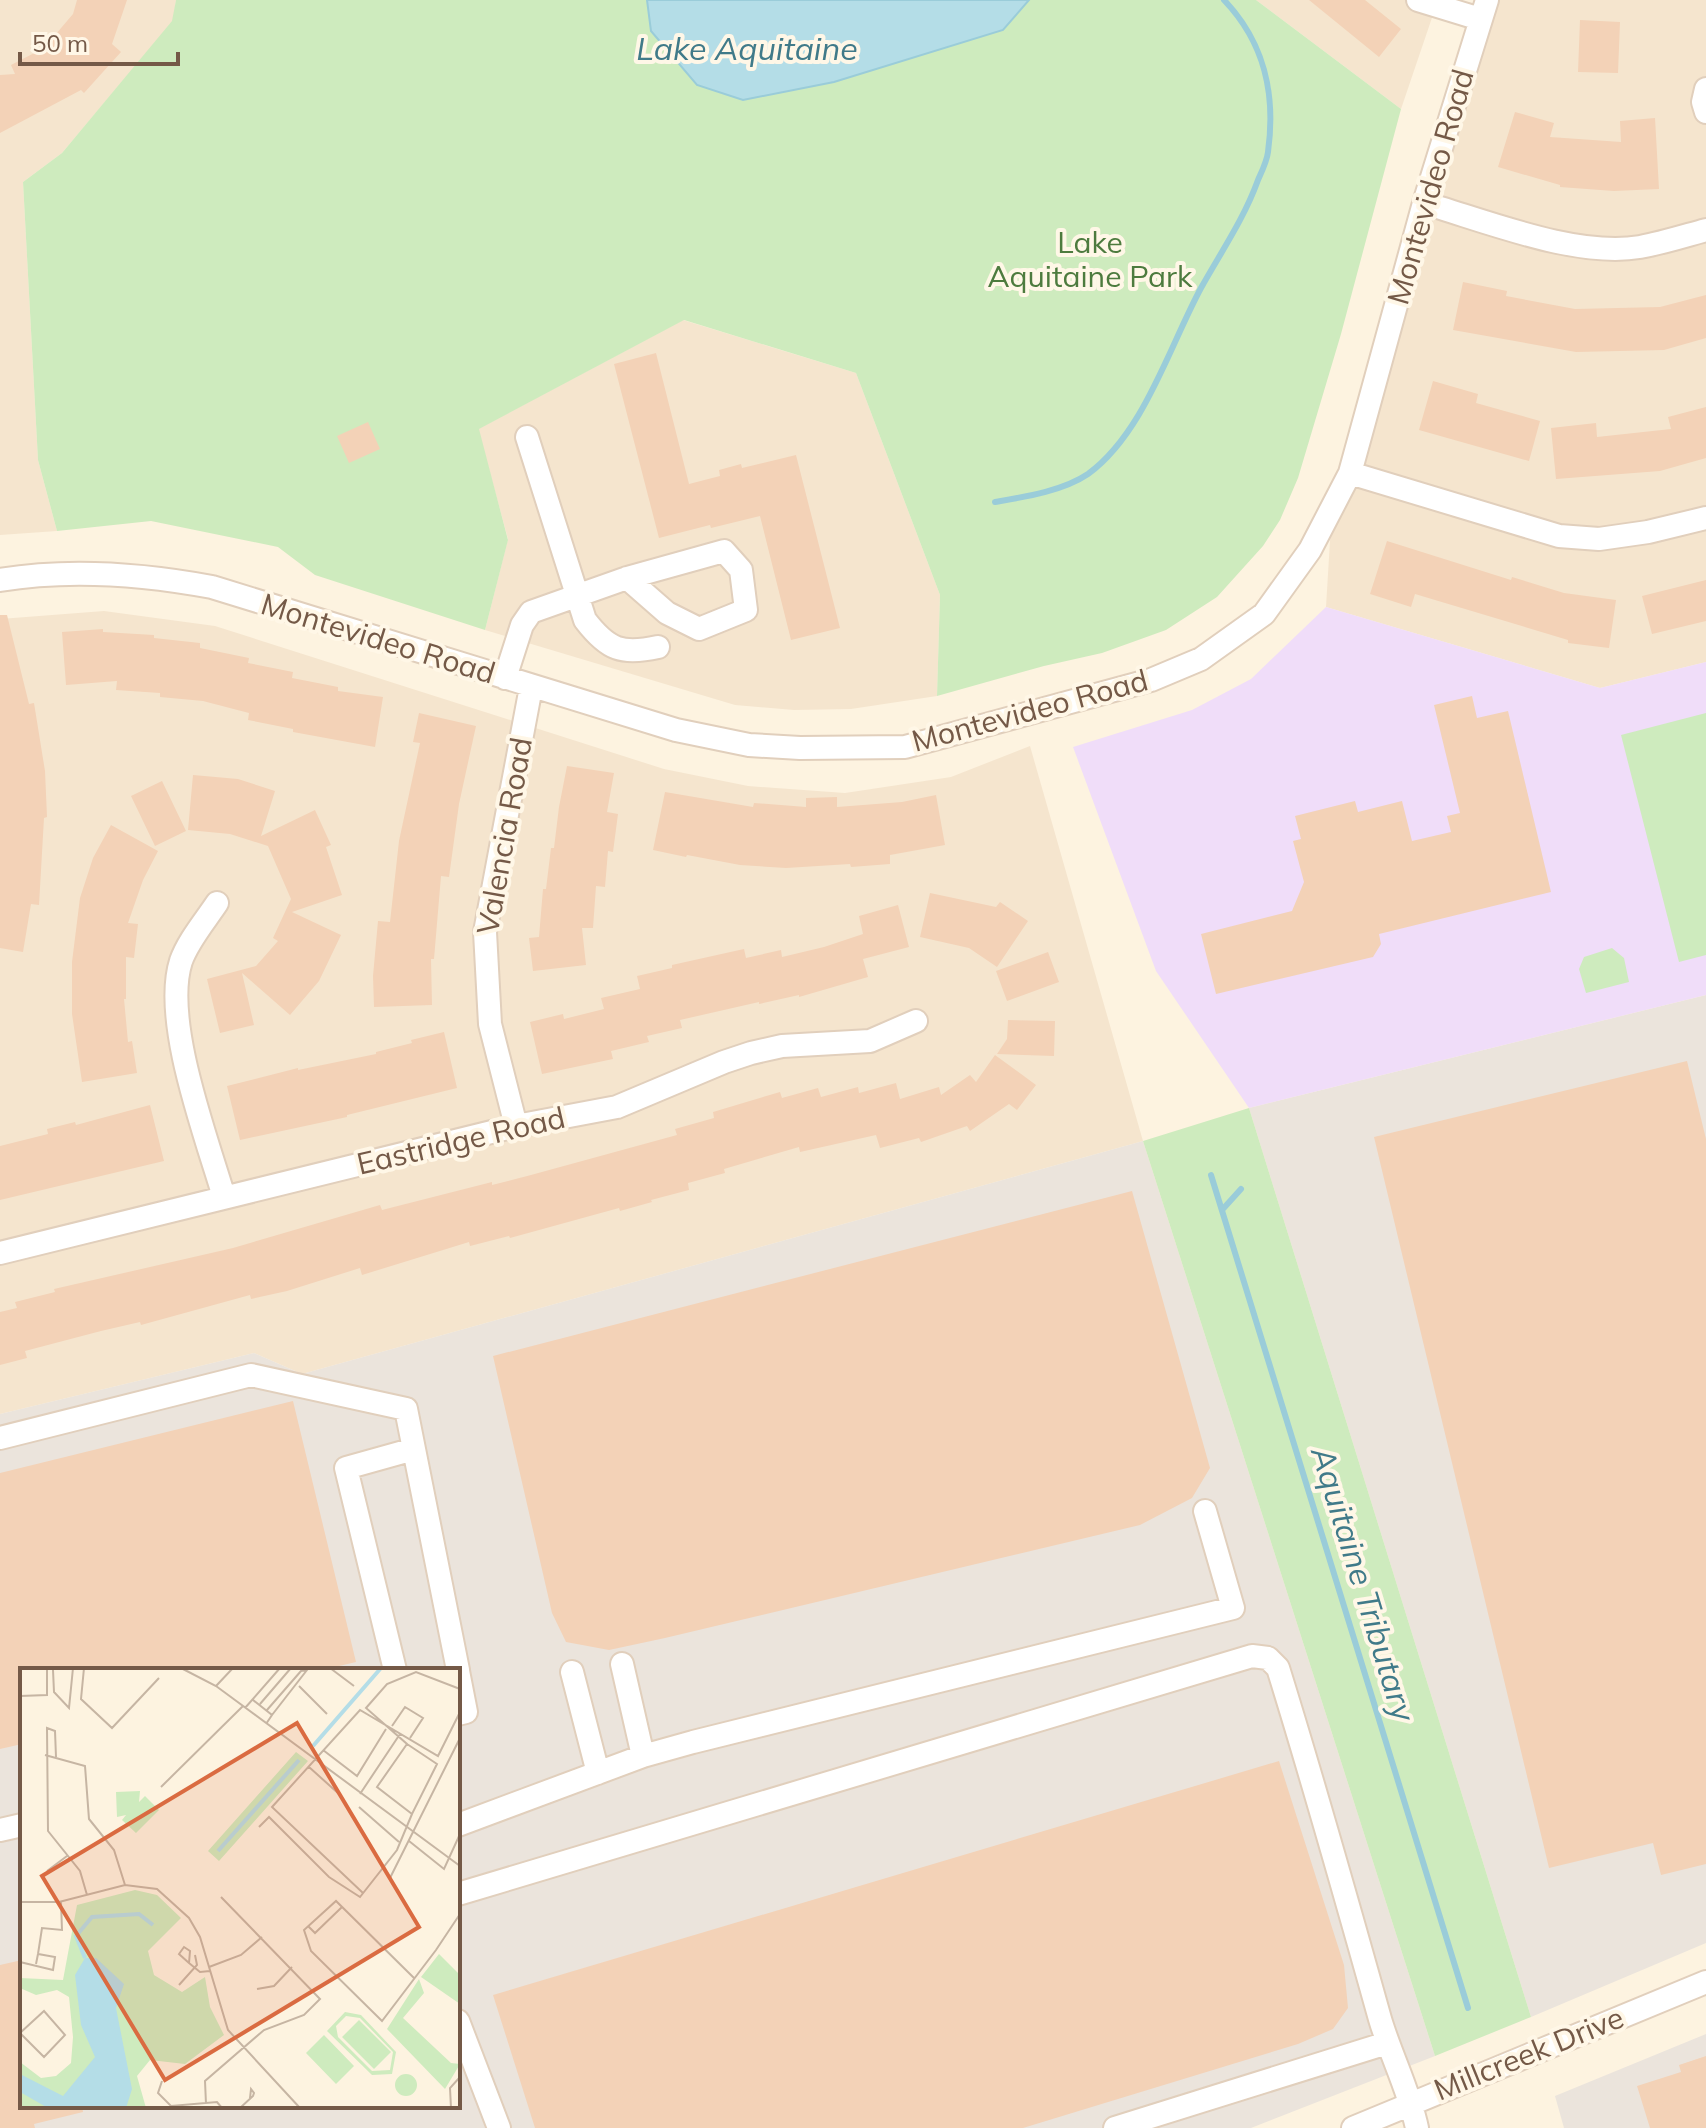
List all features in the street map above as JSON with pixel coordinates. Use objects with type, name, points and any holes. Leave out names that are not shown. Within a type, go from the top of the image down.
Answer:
[{"type":"street","points":[[1418,0],[1484,9]]},
{"type":"street","name":"Montevideo Road","points":[[0,580],[91,574],[152,576],[212,587],[676,730],[749,745],[905,747],[1151,680],[1201,659],[1264,614],[1310,550],[1350,473],[1424,203],[1484,9]]},
{"type":"street","points":[[1706,89],[1703,102],[1706,112]]},
{"type":"street","points":[[1424,203],[1538,237],[1598,248],[1639,247],[1706,230]]},
{"type":"street","points":[[527,437],[585,620],[598,637],[618,650],[635,652],[658,647]]},
{"type":"street","points":[[1350,473],[1559,536],[1599,539],[1648,532],[1706,518]]},
{"type":"street","points":[[505,678],[522,625],[531,612],[627,578],[724,551],[741,570],[746,610],[699,629],[667,613],[627,578]]},
{"type":"street","name":"Valencia Road","points":[[516,1126],[490,1024],[485,932],[531,687]]},
{"type":"street","points":[[217,903],[182,959],[176,985],[176,1015],[184,1057],[224,1197]]},
{"type":"street","name":"Eastridge Road","points":[[0,1253],[516,1126],[617,1107],[751,1053],[782,1046],[870,1041],[916,1021]]},
{"type":"street","points":[[0,1438],[251,1375],[406,1409],[458,1668]]},
{"type":"street","points":[[395,1668],[346,1468],[414,1449]]},
{"type":"street","points":[[460,1824],[643,1756],[1233,1608],[1205,1511]]},
{"type":"street","points":[[460,1893],[1252,1656],[1268,1658],[1278,1668],[1387,2043],[1411,2102],[1417,2128]]},
{"type":"street","points":[[622,1664],[643,1756]]},
{"type":"street","points":[[572,1672],[598,1773]]},
{"type":"street","points":[[460,1680],[466,1712],[460,1714]]},
{"type":"street","points":[[0,1830],[20,1825]]},
{"type":"street","name":"Millcreek Drive","points":[[1353,2128],[1706,1982]]},
{"type":"street","points":[[460,2026],[499,2128]]},
{"type":"street","points":[[1115,2128],[1387,2043]]},
{"type":"shaded area","points":[[0,0],[176,0],[173,21],[62,153],[23,182],[38,460],[57,531],[0,535]]},
{"type":"shaded area","points":[[1256,0],[1438,0],[1401,109]]},
{"type":"shaded area","points":[[1494,0],[1706,0],[1706,662],[1600,688],[1326,607],[1332,508],[1389,332],[1410,209]]},
{"type":"shaded area","points":[[683,320],[856,373],[940,595],[937,696],[851,709],[794,710],[735,705],[485,630],[508,539],[478,429]]},
{"type":"shaded area","points":[[1326,607],[1600,688],[1706,662],[1706,995],[1249,1108],[1156,971],[1073,747],[1192,710],[1251,679]]},
{"type":"shaded area","points":[[104,611],[215,626],[664,769],[748,786],[845,793],[951,777],[1030,746],[1143,1141],[302,1374],[254,1353],[0,1414],[0,619]]},
{"type":"shaded area","points":[[1706,995],[1706,1943],[1531,2017],[1249,1108]]},
{"type":"shaded area","points":[[1143,1141],[1435,2056],[1251,2128],[0,2128],[0,1414],[254,1353],[302,1374]]},
{"type":"shaded area","points":[[1706,2034],[1706,2128],[1564,2128],[1555,2096]]},
{"type":"green space","name":"Lake Aquitaine Park","points":[[176,0],[1256,0],[1401,109],[1341,334],[1298,478],[1280,520],[1263,546],[1217,597],[1166,630],[1102,653],[937,696],[940,595],[856,373],[684,320],[479,429],[508,540],[485,630],[315,575],[278,547],[151,521],[57,531],[38,460],[23,182],[62,153],[172,21]]},
{"type":"green space","points":[[1706,713],[1706,955],[1679,962],[1621,735]]},
{"type":"green space","points":[[1612,948],[1624,958],[1629,982],[1586,993],[1579,969],[1584,957]]},
{"type":"green space","points":[[1249,1108],[1531,2017],[1435,2056],[1143,1141]]},
{"type":"water","name":"Lake Aquitaine","points":[[647,0],[1029,0],[1003,30],[834,82],[743,100],[697,85],[651,31]]},
{"type":"building","points":[[77,0],[127,0],[112,44],[121,52],[84,93],[81,90],[0,133],[0,75],[15,74],[11,65],[44,48],[73,14]]},
{"type":"building","points":[[1309,0],[1365,0],[1401,29],[1379,57]]},
{"type":"building","points":[[1580,20],[1620,22],[1618,73],[1578,72]]},
{"type":"building","points":[[1515,112],[1554,123],[1550,137],[1621,142],[1620,121],[1655,118],[1659,189],[1614,191],[1560,187],[1498,167]]},
{"type":"building","points":[[1463,282],[1507,291],[1506,296],[1575,309],[1660,307],[1706,295],[1706,338],[1664,350],[1576,352],[1453,330]]},
{"type":"building","points":[[656,353],[689,484],[720,476],[719,470],[741,464],[742,468],[796,455],[840,628],[791,640],[760,516],[659,538],[614,364]]},
{"type":"building","points":[[1433,381],[1478,394],[1476,403],[1540,421],[1529,461],[1419,430]]},
{"type":"building","points":[[1706,407],[1706,458],[1660,471],[1556,479],[1551,428],[1596,423],[1597,437],[1671,429],[1668,417]]},
{"type":"building","points":[[368,422],[380,449],[349,463],[337,436]]},
{"type":"building","points":[[1387,541],[1511,580],[1512,577],[1564,593],[1616,600],[1609,648],[1568,643],[1568,640],[1415,594],[1411,607],[1370,594]]},
{"type":"building","points":[[1706,580],[1706,621],[1652,634],[1642,596]]},
{"type":"building","points":[[0,615],[7,615],[29,704],[34,703],[45,771],[47,817],[44,818],[39,905],[31,904],[23,952],[0,948]]},
{"type":"building","points":[[103,629],[103,632],[154,635],[154,638],[200,643],[200,648],[249,658],[248,663],[293,672],[292,678],[338,687],[338,691],[383,697],[375,747],[248,720],[249,713],[203,701],[160,697],[160,693],[116,690],[117,681],[66,685],[62,632]]},
{"type":"building","points":[[1472,696],[1477,718],[1508,711],[1551,892],[1379,934],[1381,944],[1373,957],[1216,994],[1201,934],[1292,911],[1304,882],[1293,841],[1301,839],[1295,816],[1355,801],[1358,812],[1402,801],[1412,841],[1451,832],[1447,816],[1460,813],[1434,705]]},
{"type":"building","points":[[419,713],[476,726],[459,804],[449,877],[441,876],[434,959],[431,959],[432,1005],[374,1007],[373,976],[378,921],[390,922],[399,841],[420,743],[413,742]]},
{"type":"building","points":[[567,766],[614,773],[607,812],[618,814],[613,852],[608,851],[605,887],[596,886],[593,928],[582,928],[586,965],[533,971],[529,938],[539,937],[543,889],[546,889],[551,848],[554,848]]},
{"type":"building","points":[[193,775],[238,779],[275,791],[261,836],[315,810],[331,845],[326,847],[342,895],[292,912],[341,935],[319,981],[290,1015],[242,973],[254,1025],[220,1033],[207,979],[256,966],[278,941],[273,938],[291,899],[268,846],[230,834],[188,830]]},
{"type":"building","points":[[162,781],[186,831],[155,846],[131,796]]},
{"type":"building","points":[[665,792],[753,807],[754,803],[806,807],[806,798],[837,797],[837,807],[902,802],[936,795],[945,845],[890,855],[890,864],[851,867],[850,864],[786,868],[686,857],[653,850]]},
{"type":"building","points":[[111,825],[158,851],[143,880],[128,923],[138,924],[134,958],[126,957],[124,999],[128,1042],[132,1041],[137,1073],[82,1082],[72,1014],[72,962],[80,898],[93,858]]},
{"type":"building","points":[[930,893],[996,907],[1000,902],[1028,921],[997,967],[969,948],[920,937]]},
{"type":"building","points":[[898,905],[909,947],[863,959],[868,977],[799,997],[759,1002],[680,1020],[682,1028],[647,1036],[649,1042],[611,1051],[613,1059],[542,1074],[530,1022],[563,1014],[564,1019],[604,1009],[601,998],[640,989],[637,976],[672,968],[672,965],[744,949],[746,958],[781,950],[782,957],[824,947],[863,934],[859,916]]},
{"type":"building","points":[[1048,952],[1059,982],[1007,1001],[996,971]]},
{"type":"building","points":[[1008,1020],[1055,1021],[1054,1056],[997,1054],[1007,1039]]},
{"type":"building","points":[[444,1032],[457,1088],[347,1117],[240,1140],[227,1086],[298,1068],[376,1054],[412,1043],[411,1040]]},
{"type":"building","points":[[995,1055],[1036,1085],[1017,1110],[1009,1104],[970,1131],[967,1126],[921,1142],[919,1138],[880,1148],[876,1135],[800,1152],[799,1147],[724,1169],[725,1173],[688,1183],[689,1190],[620,1211],[619,1208],[510,1238],[470,1246],[469,1242],[362,1275],[360,1268],[287,1291],[251,1299],[250,1295],[141,1325],[140,1322],[101,1331],[25,1351],[27,1358],[0,1365],[0,1312],[17,1308],[15,1302],[55,1292],[54,1289],[233,1248],[380,1205],[382,1210],[531,1175],[677,1135],[675,1129],[714,1118],[713,1112],[780,1092],[782,1098],[818,1088],[821,1097],[858,1087],[859,1093],[896,1083],[900,1099],[939,1087],[941,1095],[970,1075],[976,1082]]},
{"type":"building","points":[[1687,1061],[1706,1139],[1706,1864],[1661,1875],[1653,1843],[1549,1868],[1374,1137]]},
{"type":"building","points":[[150,1105],[164,1161],[0,1200],[0,1146],[48,1134],[47,1129],[75,1122],[76,1125]]},
{"type":"building","points":[[1132,1191],[1210,1468],[1192,1498],[1140,1525],[665,1638],[609,1650],[566,1642],[552,1613],[493,1356]]},
{"type":"building","points":[[293,1401],[356,1662],[330,1668],[20,1668],[20,1744],[0,1749],[0,1473]]},
{"type":"building","points":[[1279,1761],[1344,1965],[1348,2008],[1333,2029],[1298,2044],[1023,2128],[535,2128],[493,1995]]},
{"type":"building","points":[[20,1960],[20,2108],[82,2108],[83,2112],[34,2124],[35,2128],[0,2128],[0,1965]]},
{"type":"building","points":[[1706,2056],[1706,2128],[1650,2128],[1637,2086],[1681,2072],[1679,2065]]},
{"type":"waterway","points":[[995,502],[1067,485],[1088,474],[1108,457],[1125,436],[1154,388],[1189,311],[1252,194],[1268,152],[1268,90],[1258,52],[1238,16],[1224,0]]},
{"type":"waterway","name":"Aquitaine Tributary","points":[[1211,1175],[1468,2008]]},
{"type":"waterway","points":[[1222,1210],[1241,1189]]}]
